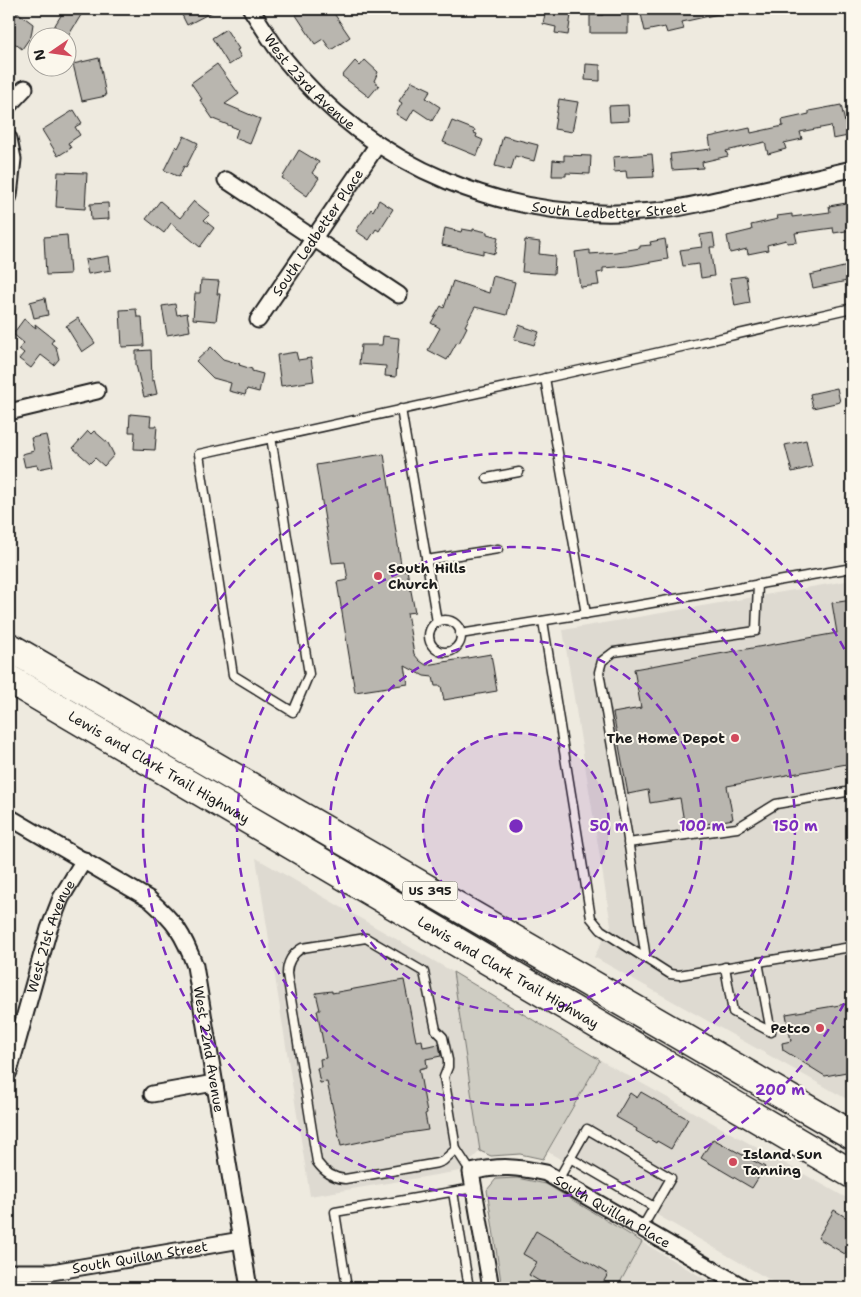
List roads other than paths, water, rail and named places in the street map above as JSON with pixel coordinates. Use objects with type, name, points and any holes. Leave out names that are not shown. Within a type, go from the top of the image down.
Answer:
[{"type":"highway","name":"Lewis and Clark Trail Highway","points":[[9,647],[852,1135]]},
{"type":"highway","name":"Lewis and Clark Trail Highway","points":[[9,679],[852,1174]]},
{"type":"street","name":"West 23rd Avenue","points":[[251,9],[281,54],[316,94],[354,127],[378,144]]},
{"type":"street","points":[[9,105],[25,88]]},
{"type":"street","points":[[9,139],[13,159],[9,196]]},
{"type":"street","name":"South Ledbetter Street","points":[[378,144],[417,167],[446,181],[471,190],[517,204],[588,213],[628,213],[682,207],[852,169]]},
{"type":"street","name":"South Ledbetter Place","points":[[258,320],[378,144]]},
{"type":"street","points":[[226,180],[399,295]]},
{"type":"street","points":[[9,412],[97,392]]},
{"type":"street","name":"West 22nd Avenue","points":[[9,817],[149,899],[179,929],[188,946],[195,966],[249,1288]]},
{"type":"street","name":"West 21st Avenue","points":[[9,1072],[49,929],[61,898],[84,860]]},
{"type":"street","points":[[152,1094],[214,1083]]},
{"type":"street","name":"South Quillan Place","points":[[471,1172],[488,1168],[519,1167],[546,1173],[745,1288]]},
{"type":"street","points":[[471,1172],[490,1288]]},
{"type":"street","name":"South Quillan Street","points":[[9,1272],[52,1272],[241,1240]]},
{"type":"lane","points":[[270,437],[310,674],[293,712],[233,675],[198,454],[270,437],[545,378],[852,308]]},
{"type":"lane","points":[[545,378],[586,614]]},
{"type":"lane","points":[[401,409],[437,622]]},
{"type":"lane","points":[[487,478],[520,472]]},
{"type":"lane","points":[[426,560],[498,549]]},
{"type":"lane","points":[[460,634],[852,568]]},
{"type":"lane","points":[[646,959],[599,672],[602,661],[614,652],[756,631],[758,584]]},
{"type":"lane","points":[[442,620],[456,624],[460,639],[455,648],[444,652],[439,651],[431,644],[429,639],[430,629],[437,622],[442,620]]},
{"type":"lane","points":[[543,620],[591,918],[601,930],[670,974],[758,962],[852,946]]},
{"type":"lane","points":[[628,843],[737,828],[776,804],[852,791]]},
{"type":"lane","points":[[456,1150],[438,1163],[345,1179],[332,1176],[321,1168],[317,1162],[287,974],[287,968],[296,952],[302,948],[366,938],[424,972],[436,1030],[443,1037],[448,1060],[448,1067],[444,1077],[456,1150],[471,1172]]},
{"type":"lane","points":[[725,967],[733,1012],[771,1032],[758,962]]},
{"type":"lane","points":[[558,1180],[586,1129],[671,1178],[642,1228]]},
{"type":"lane","points":[[570,1158],[654,1207]]},
{"type":"lane","points":[[348,1288],[335,1212],[474,1188]]},
{"type":"lane","points":[[453,1192],[468,1288]]},
{"type":"place","name":"South Hills Church","points":[[378,576]]},
{"type":"place","name":"The Home Depot","points":[[735,738]]},
{"type":"place","name":"Petco","points":[[820,1028]]},
{"type":"place","name":"Island Sun Tanning","points":[[733,1162]]}]
